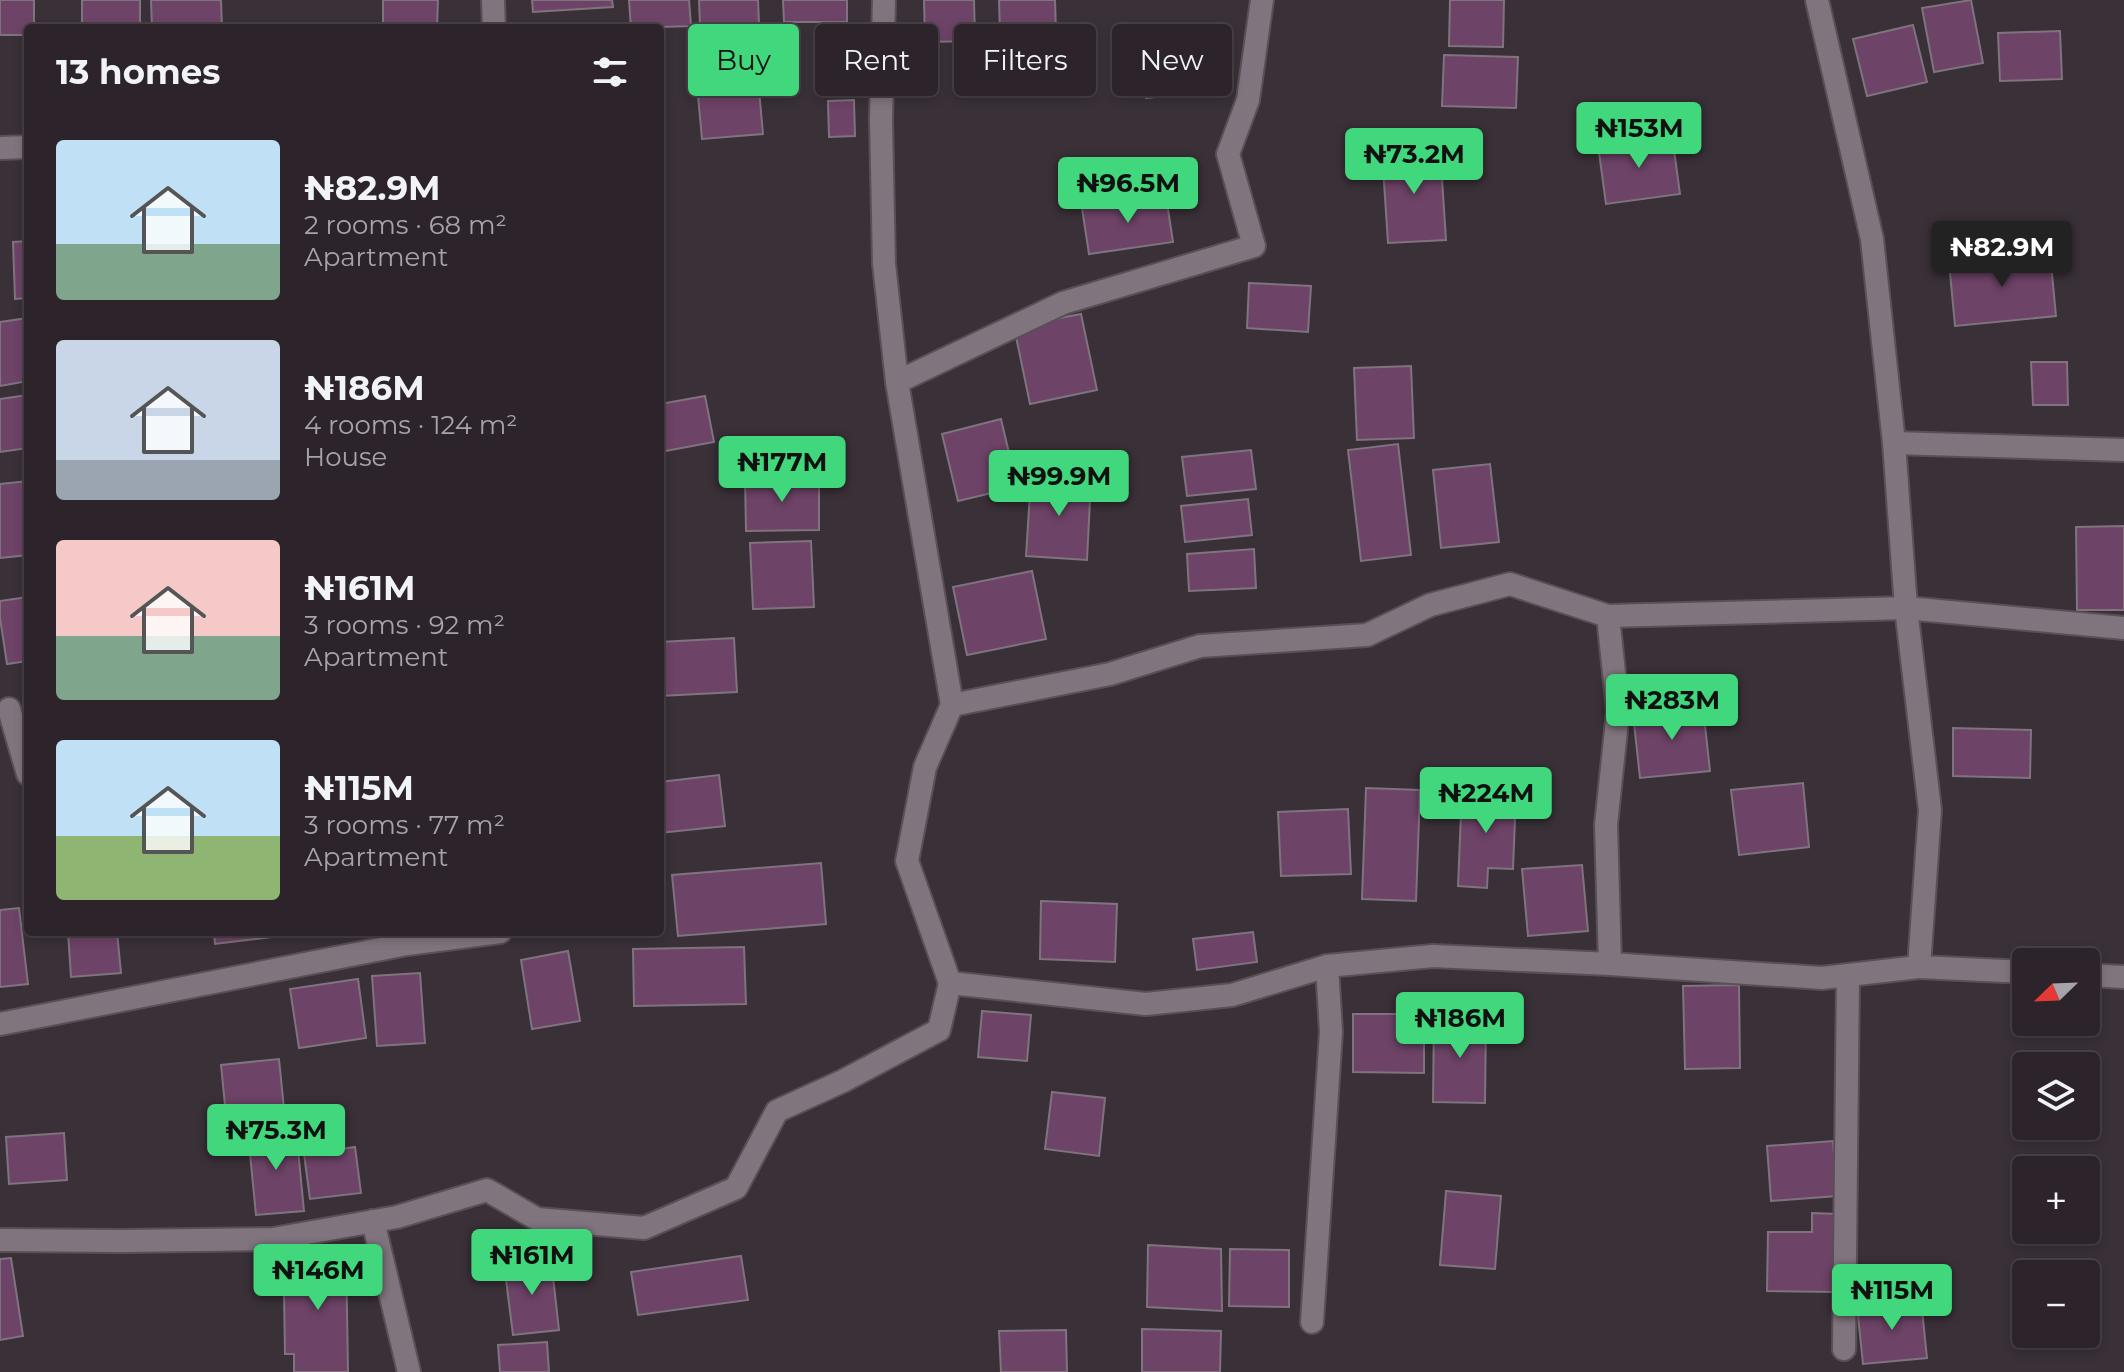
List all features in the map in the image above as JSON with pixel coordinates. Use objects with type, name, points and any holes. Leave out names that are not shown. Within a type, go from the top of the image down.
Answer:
[{"type":"street","points":[[493,0],[494,24]]},
{"type":"street","points":[[0,1240],[273,1239],[397,1217],[487,1190],[537,1219],[644,1228],[736,1188],[777,1111],[843,1081],[939,1030],[950,983],[907,861],[925,767],[952,705],[897,382],[884,264],[881,119],[884,0]]},
{"type":"street","points":[[897,382],[1063,303],[1254,246],[1228,154],[1248,100],[1262,0]]},
{"type":"street","points":[[1817,0],[1872,239],[1894,443],[1906,608],[1930,810],[1919,967]]},
{"type":"street","points":[[0,148],[24,147]]},
{"type":"street","points":[[1894,443],[2124,450]]},
{"type":"street","points":[[952,705],[1110,674],[1200,646],[1367,635],[1430,605],[1510,584],[1608,616],[1906,608],[2124,628]]},
{"type":"street","points":[[1608,616],[1618,711],[1606,825],[1610,964]]},
{"type":"street","points":[[12,707],[24,757]]},
{"type":"street","points":[[0,1024],[407,944],[469,936]]},
{"type":"street","points":[[950,983],[1146,1004],[1232,995],[1327,966],[1433,956],[1822,978],[1919,967],[2012,971]]},
{"type":"street","points":[[1312,1322],[1331,1032],[1327,966]]},
{"type":"street","points":[[1844,1349],[1848,975]]},
{"type":"street","points":[[2100,976],[2124,977]]},
{"type":"street","points":[[373,1221],[409,1372]]},
{"type":"building","points":[[0,0],[34,0],[34,24],[24,24],[24,35],[0,35]]},
{"type":"building","points":[[82,0],[140,0],[140,24],[82,24]]},
{"type":"building","points":[[151,0],[221,0],[222,24],[152,24]]},
{"type":"building","points":[[383,0],[438,0],[437,24],[383,24]]},
{"type":"building","points":[[532,0],[612,0],[613,7],[533,12]]},
{"type":"building","points":[[629,0],[689,0],[691,24],[664,27],[664,24],[631,24]]},
{"type":"building","points":[[699,0],[758,0],[759,24],[700,24]]},
{"type":"building","points":[[783,0],[847,0],[847,22],[784,22]]},
{"type":"building","points":[[924,0],[974,0],[975,24],[954,24],[954,41],[938,42],[938,24],[925,24]]},
{"type":"building","points":[[999,0],[1055,0],[1056,24],[1000,24]]},
{"type":"building","points":[[1450,0],[1504,0],[1503,47],[1449,46]]},
{"type":"building","points":[[1971,0],[1983,63],[1934,72],[1922,8]]},
{"type":"building","points":[[1913,25],[1927,82],[1867,96],[1853,39]]},
{"type":"building","points":[[2060,31],[2062,79],[2000,81],[1998,33]]},
{"type":"building","points":[[1444,55],[1518,57],[1516,108],[1442,106]]},
{"type":"building","points":[[698,96],[760,96],[763,134],[702,139]]},
{"type":"building","points":[[854,100],[855,136],[829,137],[828,101]]},
{"type":"building","points":[[1672,135],[1680,194],[1606,204],[1598,145]]},
{"type":"building","points":[[1440,148],[1446,240],[1388,243],[1382,152]]},
{"type":"building","points":[[1166,196],[1173,242],[1089,254],[1082,208]]},
{"type":"building","points":[[24,241],[24,298],[15,299],[13,242]]},
{"type":"building","points":[[2050,253],[2056,316],[1955,326],[1949,262]]},
{"type":"building","points":[[1249,283],[1311,286],[1308,332],[1247,328]]},
{"type":"building","points":[[1081,314],[1097,390],[1030,404],[1014,327]]},
{"type":"building","points":[[24,319],[24,382],[0,386],[0,322]]},
{"type":"building","points":[[2031,362],[2067,362],[2068,405],[2033,405]]},
{"type":"building","points":[[1411,366],[1414,438],[1357,440],[1354,368]]},
{"type":"building","points":[[24,396],[24,449],[0,452],[0,399]]},
{"type":"building","points":[[705,396],[714,442],[664,451],[664,403]]},
{"type":"building","points":[[1001,419],[1017,487],[958,501],[942,434]]},
{"type":"building","points":[[1398,444],[1411,555],[1361,561],[1348,450]]},
{"type":"building","points":[[1251,450],[1256,489],[1187,496],[1182,457]]},
{"type":"building","points":[[1490,464],[1499,542],[1441,548],[1433,470]]},
{"type":"building","points":[[745,477],[819,477],[819,530],[746,531]]},
{"type":"building","points":[[1031,477],[1091,480],[1087,560],[1026,556]]},
{"type":"building","points":[[24,481],[24,555],[0,558],[0,484]]},
{"type":"building","points":[[1248,499],[1252,535],[1185,542],[1181,506]]},
{"type":"building","points":[[2124,526],[2124,610],[2077,610],[2076,527]]},
{"type":"building","points":[[811,541],[814,607],[753,609],[750,543]]},
{"type":"building","points":[[1254,549],[1256,588],[1189,591],[1187,554]]},
{"type":"building","points":[[1032,571],[1046,639],[967,655],[953,587]]},
{"type":"building","points":[[24,598],[24,662],[7,664],[0,601]]},
{"type":"building","points":[[734,638],[737,692],[664,696],[664,642]]},
{"type":"building","points":[[1703,707],[1710,771],[1640,778],[1633,714]]},
{"type":"building","points":[[1953,728],[2031,730],[2030,778],[1953,776]]},
{"type":"building","points":[[719,775],[725,826],[664,833],[664,782]]},
{"type":"building","points":[[1803,783],[1809,847],[1739,855],[1731,790]]},
{"type":"building","points":[[1366,788],[1420,790],[1416,901],[1362,899]]},
{"type":"building","points":[[1462,789],[1516,793],[1513,869],[1488,868],[1487,888],[1458,886]]},
{"type":"building","points":[[1348,809],[1351,874],[1281,876],[1278,812]]},
{"type":"building","points":[[821,863],[826,924],[678,936],[672,875]]},
{"type":"building","points":[[1582,865],[1588,931],[1528,936],[1522,869]]},
{"type":"building","points":[[1041,901],[1117,904],[1115,962],[1040,959]]},
{"type":"building","points":[[19,908],[28,984],[0,987],[0,910]]},
{"type":"building","points":[[1253,932],[1257,962],[1197,970],[1193,939]]},
{"type":"building","points":[[68,936],[117,936],[121,973],[71,977]]},
{"type":"building","points":[[214,936],[273,937],[215,944]]},
{"type":"building","points":[[744,947],[746,1004],[634,1006],[633,949]]},
{"type":"building","points":[[568,951],[580,1021],[532,1029],[521,960]]},
{"type":"building","points":[[420,973],[425,1043],[377,1046],[372,976]]},
{"type":"building","points":[[358,979],[366,1038],[299,1048],[290,989]]},
{"type":"building","points":[[1739,985],[1740,1068],[1685,1069],[1683,986]]},
{"type":"building","points":[[982,1011],[1031,1015],[1027,1061],[978,1057]]},
{"type":"building","points":[[1353,1014],[1424,1014],[1424,1073],[1353,1072]]},
{"type":"building","points":[[1434,1016],[1486,1017],[1485,1103],[1433,1102]]},
{"type":"building","points":[[279,1059],[285,1119],[227,1125],[221,1065]]},
{"type":"building","points":[[1052,1092],[1105,1098],[1099,1156],[1045,1149]]},
{"type":"building","points":[[296,1129],[304,1211],[256,1215],[248,1133]]},
{"type":"building","points":[[64,1133],[67,1180],[9,1184],[6,1137]]},
{"type":"building","points":[[1833,1141],[1837,1196],[1771,1201],[1767,1146]]},
{"type":"building","points":[[355,1147],[361,1193],[310,1199],[304,1154]]},
{"type":"building","points":[[1446,1191],[1501,1196],[1495,1269],[1440,1265]]},
{"type":"building","points":[[1812,1213],[1837,1214],[1837,1292],[1767,1291],[1768,1232],[1812,1232]]},
{"type":"building","points":[[1148,1245],[1221,1249],[1222,1311],[1147,1307]]},
{"type":"building","points":[[1230,1249],[1289,1250],[1289,1307],[1229,1306]]},
{"type":"building","points":[[346,1251],[348,1372],[294,1372],[294,1354],[285,1354],[284,1294],[292,1294],[291,1252]]},
{"type":"building","points":[[741,1256],[748,1300],[638,1315],[631,1272]]},
{"type":"building","points":[[11,1258],[23,1336],[0,1340],[0,1259]]},
{"type":"building","points":[[551,1259],[559,1330],[513,1335],[504,1264]]},
{"type":"building","points":[[1921,1300],[1927,1358],[1863,1364],[1857,1306]]},
{"type":"building","points":[[1142,1329],[1221,1331],[1220,1372],[1142,1372]]},
{"type":"building","points":[[1066,1330],[1067,1372],[1001,1372],[999,1331]]},
{"type":"building","points":[[547,1342],[549,1372],[500,1372],[498,1345]]}]
